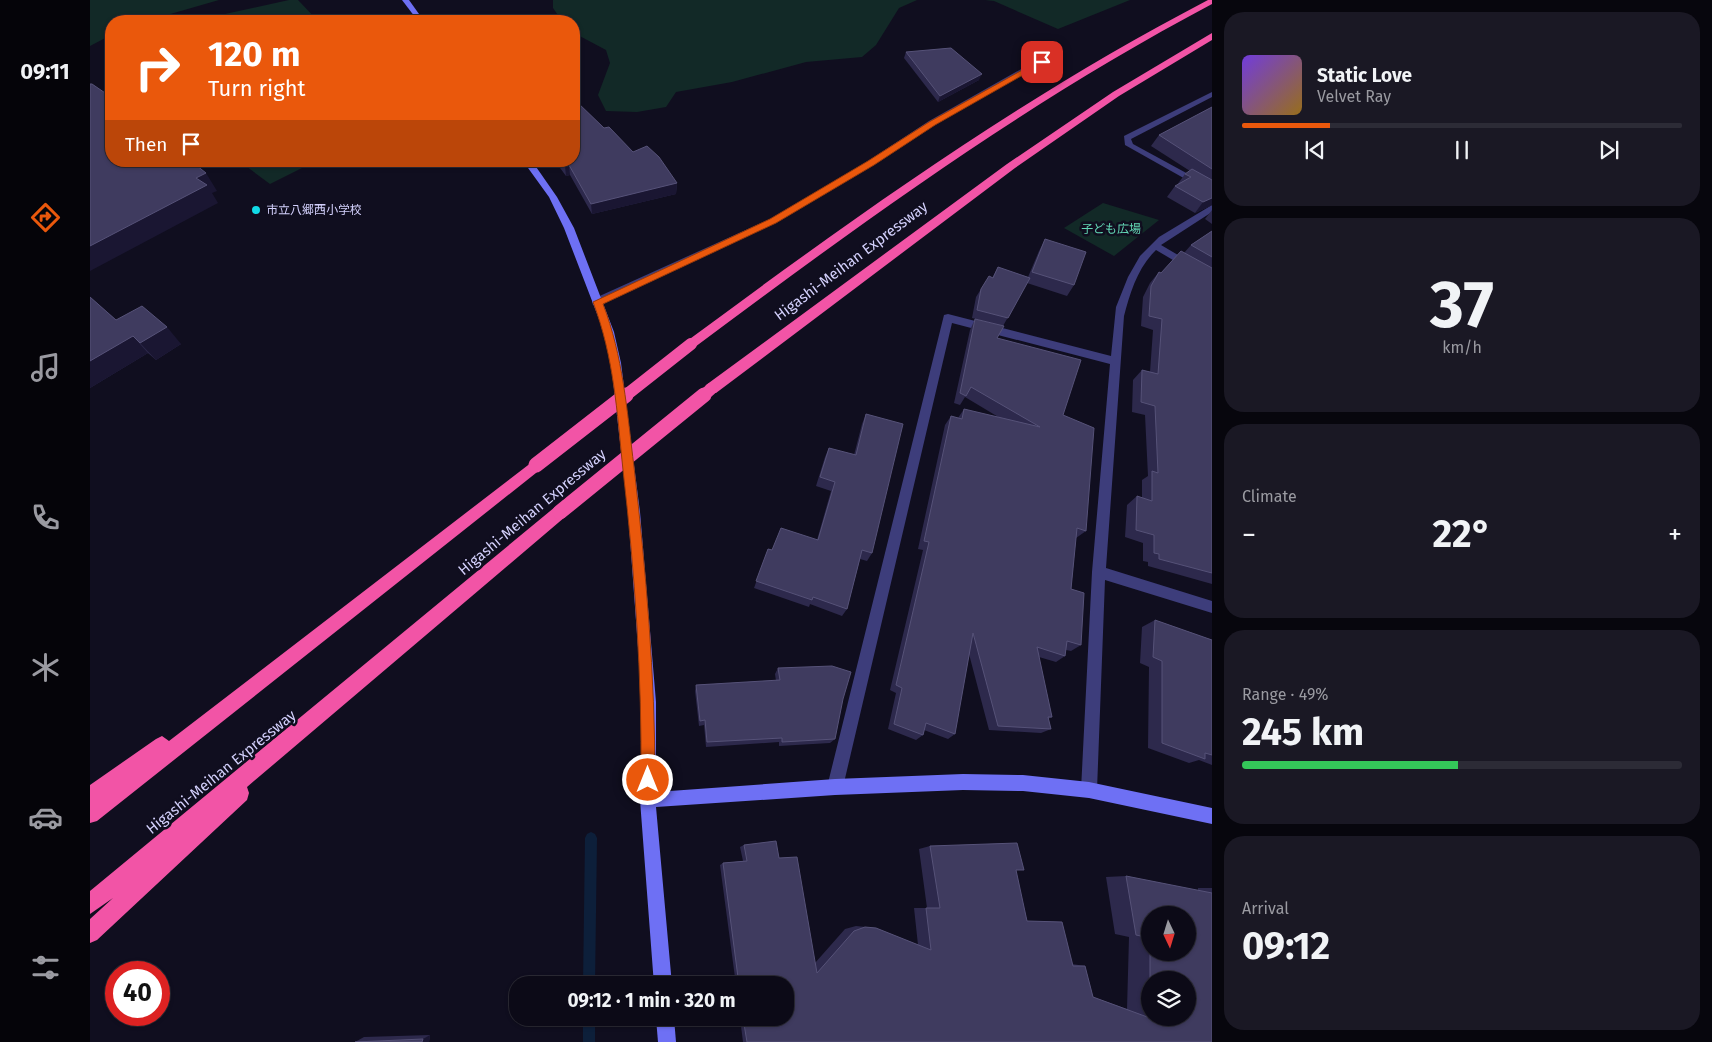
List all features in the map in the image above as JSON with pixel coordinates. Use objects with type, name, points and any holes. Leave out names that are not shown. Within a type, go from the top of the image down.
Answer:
[{"type":"highway","name":"Higashi-Meihan Expressway","points":[[90,814],[691,344],[844,231],[950,156],[1132,42],[1212,1]]},
{"type":"highway","name":"Higashi-Meihan Expressway","points":[[90,904],[710,389],[1011,166],[1116,94],[1212,36]]},
{"type":"highway","points":[[90,796],[310,642]]},
{"type":"highway","points":[[90,933],[339,699]]},
{"type":"street","points":[[405,0],[416,15]]},
{"type":"street","points":[[597,302],[691,261],[780,217],[871,163],[932,123],[1042,62]]},
{"type":"street","points":[[1212,94],[1127,138],[1129,144],[1212,191]]},
{"type":"street","points":[[531,167],[553,197],[570,228],[609,332],[616,363],[634,512],[649,702],[648,800],[662,976]]},
{"type":"street","points":[[1089,790],[1099,572],[1114,362],[1124,298],[1133,275],[1155,245],[1212,208]]},
{"type":"street","points":[[1155,245],[1212,280]]},
{"type":"street","points":[[835,786],[948,318],[1114,362]]},
{"type":"street","points":[[1099,572],[1212,607]]},
{"type":"street","points":[[648,800],[835,786],[963,782],[1022,783],[1089,790],[1212,816]]},
{"type":"street","points":[[666,1026],[667,1042]]},
{"type":"green space","points":[[90,0],[219,0],[167,15],[105,15],[105,38],[90,46]]},
{"type":"green space","points":[[289,0],[298,0],[312,15],[220,15]]},
{"type":"green space","points":[[553,0],[917,0],[899,8],[876,45],[862,57],[806,62],[732,82],[676,92],[666,107],[637,112],[606,111],[598,95],[610,63],[606,50],[580,36],[580,15],[558,15],[553,8]]},
{"type":"green space","points":[[985,0],[1130,0],[1058,29],[994,1]]},
{"type":"green space","points":[[247,167],[304,167],[270,184]]},
{"type":"green space","name":"子ども広場","points":[[1103,203],[1159,220],[1114,256],[1064,228]]},
{"type":"building","points":[[951,48],[982,74],[940,96],[906,52]]},
{"type":"building","points":[[90,84],[92,84],[105,93],[105,167],[198,167],[206,173],[196,178],[207,185],[90,246]]},
{"type":"building","points":[[580,105],[604,128],[609,127],[633,152],[647,146],[659,157],[677,183],[591,204],[570,167],[580,167]]},
{"type":"building","points":[[1212,107],[1212,169],[1159,135]]},
{"type":"building","points":[[1192,169],[1212,180],[1212,198],[1203,202],[1175,186],[1191,177],[1185,174]]},
{"type":"building","points":[[1212,231],[1212,257],[1191,245]]},
{"type":"building","points":[[1045,239],[1086,252],[1074,285],[1032,272]]},
{"type":"building","points":[[1181,251],[1212,268],[1212,573],[1159,559],[1159,554],[1154,553],[1154,535],[1136,530],[1137,496],[1152,501],[1152,471],[1158,473],[1155,406],[1141,402],[1142,370],[1158,374],[1162,319],[1149,316],[1151,286],[1159,272],[1161,273]]},
{"type":"building","points":[[998,267],[1030,278],[1008,318],[977,310],[981,289],[989,276],[993,278]]},
{"type":"building","points":[[90,297],[116,320],[142,306],[167,327],[140,343],[133,336],[90,361]]},
{"type":"building","points":[[975,319],[1004,326],[997,338],[1081,360],[1063,415],[1094,428],[1086,531],[1077,528],[1071,589],[1084,593],[1081,645],[1067,641],[1065,656],[1037,647],[1052,717],[1048,717],[1051,729],[998,726],[973,633],[955,734],[926,723],[923,735],[894,724],[902,688],[896,685],[929,542],[924,541],[951,416],[962,419],[964,409],[1040,427],[971,387],[966,396],[960,393]]},
{"type":"building","points":[[866,414],[903,424],[872,553],[862,550],[847,609],[813,597],[812,600],[756,581],[768,549],[772,550],[781,528],[818,540],[835,482],[820,477],[829,448],[856,455]]},
{"type":"building","points":[[1155,620],[1212,640],[1212,755],[1205,753],[1205,759],[1162,743],[1162,661],[1153,657]]},
{"type":"building","points":[[832,666],[851,672],[843,699],[835,739],[782,742],[782,738],[707,742],[705,720],[700,721],[696,685],[780,680],[778,668]]},
{"type":"building","points":[[776,841],[779,858],[797,857],[817,973],[854,931],[865,927],[876,928],[931,950],[926,908],[940,908],[930,846],[1017,843],[1024,870],[1016,870],[1027,921],[1062,922],[1073,966],[1085,966],[1093,997],[1141,1015],[1141,1026],[1196,1026],[1196,971],[1150,971],[1150,961],[1196,961],[1196,906],[1141,906],[1141,936],[1136,935],[1126,876],[1212,893],[1212,1042],[747,1042],[744,1026],[794,1026],[794,976],[738,976],[723,863],[747,861],[744,845]]},
{"type":"building","points":[[423,1039],[422,1042],[355,1042]]},
{"type":"waterway","points":[[589,976],[591,838]]},
{"type":"waterway","points":[[589,1026],[589,1042]]},
{"type":"place","name":"市立八郷西小学校","points":[[256,210]]},
{"type":"route","points":[[648,780],[649,702],[634,512],[616,363],[609,332],[597,302],[691,261],[773,221],[808,202],[932,123],[1042,62]]}]
